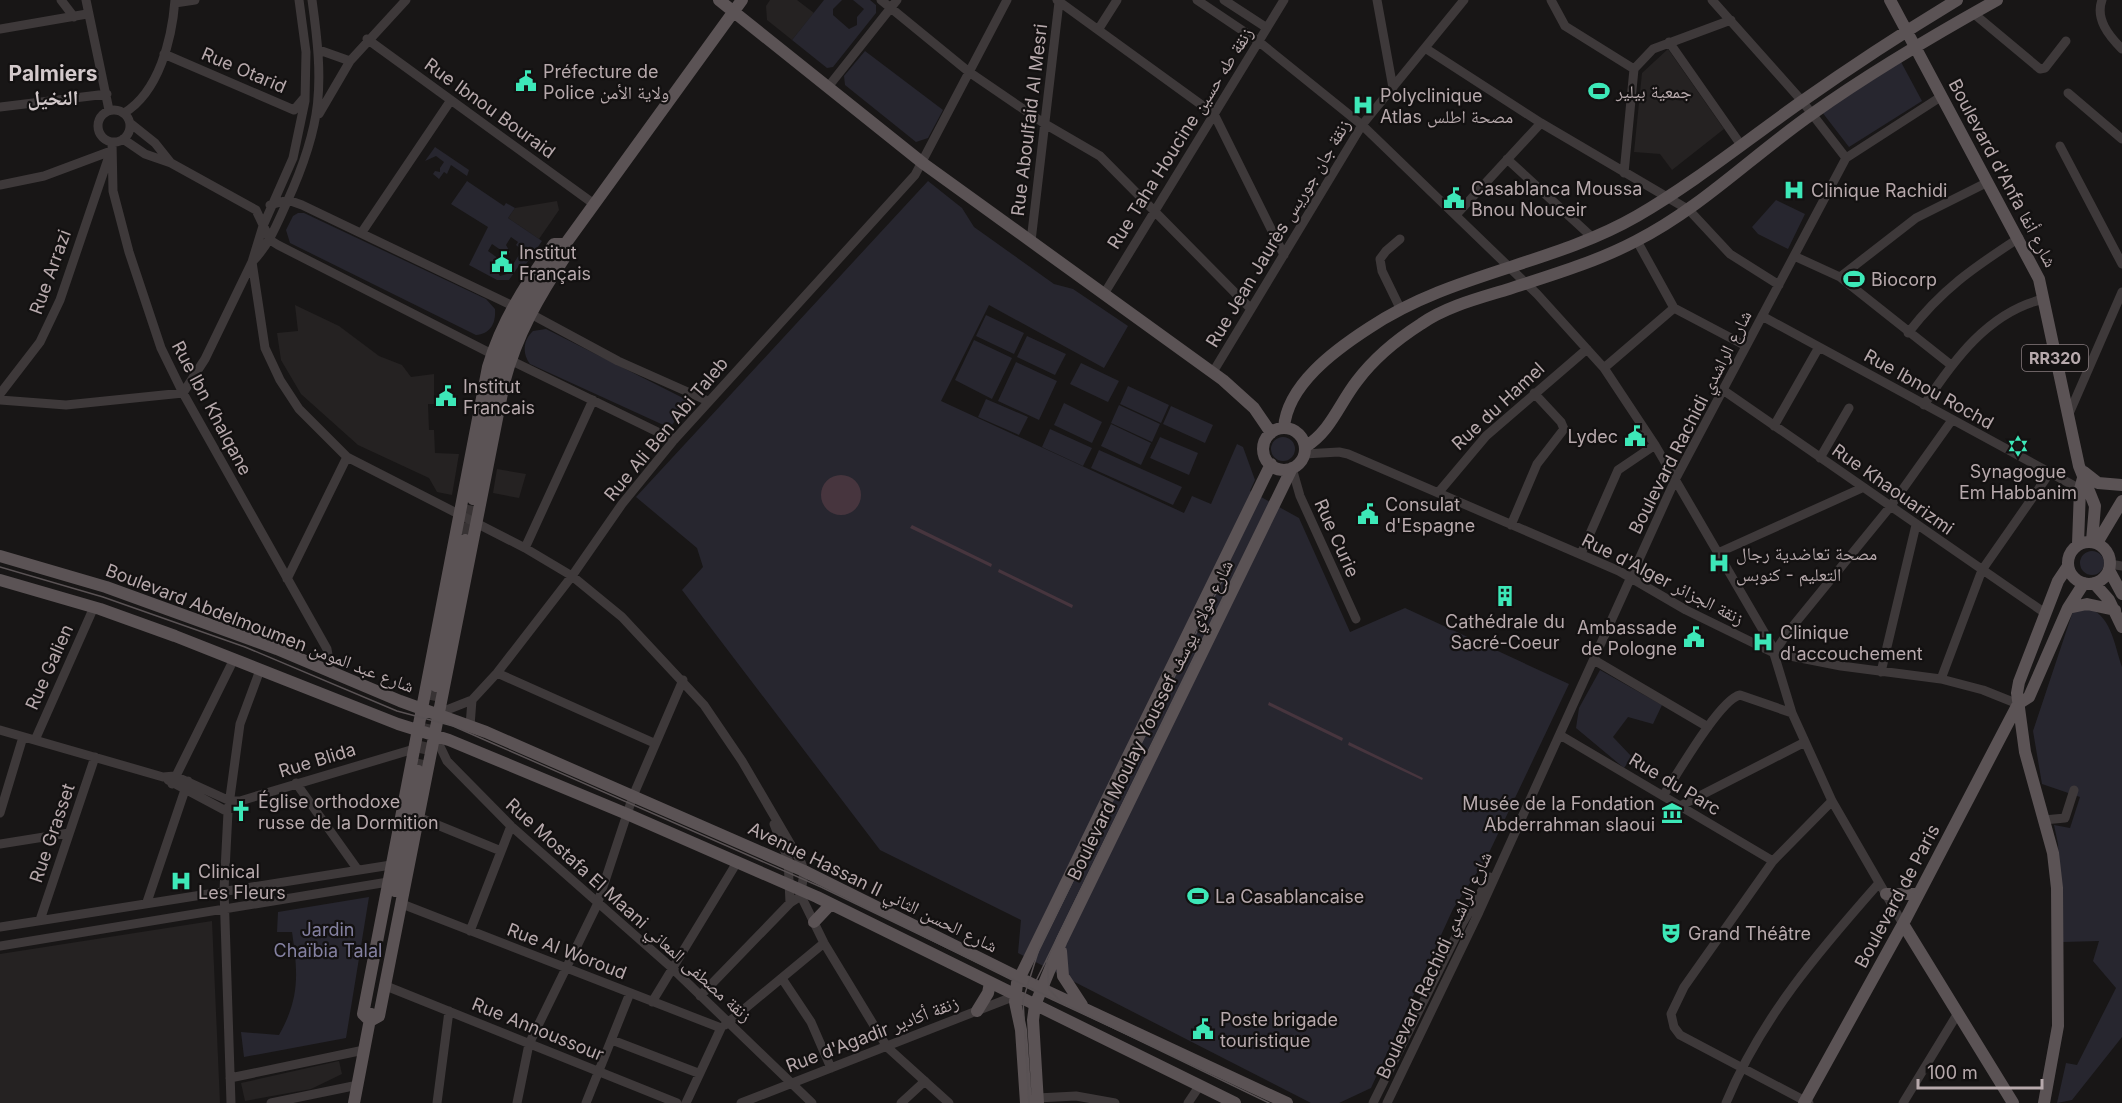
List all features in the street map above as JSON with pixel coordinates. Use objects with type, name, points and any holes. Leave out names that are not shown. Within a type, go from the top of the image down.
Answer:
[{"type":"main road","points":[[719,0],[924,164],[1213,372],[1254,408],[1271,433]]},
{"type":"main road","points":[[473,499],[501,358],[523,306],[564,244],[742,0]]},
{"type":"main road","name":"Boulevard d'Anfa شارع أنفا","points":[[1890,0],[2035,269],[2044,299],[2081,478],[2078,544]]},
{"type":"main road","points":[[1284,428],[1287,408],[1300,388],[1354,338],[1400,308],[1440,290],[1593,238],[1637,216],[1906,30],[1957,0]]},
{"type":"main road","points":[[1305,451],[1298,434],[1284,428],[1271,433],[1264,447],[1271,464],[1281,469],[1292,468],[1301,462],[1305,451],[1324,433],[1358,380],[1389,346],[1437,315],[1599,258],[1637,241],[1689,210],[1812,114],[1916,47],[1997,0]]},
{"type":"main road","points":[[370,1021],[363,1014],[492,354],[513,306],[554,244],[564,244]]},
{"type":"main road","points":[[370,1021],[379,1016],[386,986],[510,360],[529,314],[567,254],[564,244]]},
{"type":"main road","name":"Boulevard Moulay Youssef شارع مولاي يوسف","points":[[1033,1101],[1016,996],[1019,978],[1271,464]]},
{"type":"main road","name":"Boulevard Moulay Youssef شارع مولاي يوسف","points":[[1035,1005],[1062,940],[1292,468]]},
{"type":"main road","points":[[2081,478],[2098,483],[2122,485]]},
{"type":"main road","name":"Boulevard d'Anfa شارع أنفا","points":[[2081,478],[2095,506],[2094,542]]},
{"type":"main road","points":[[2094,542],[2122,501]]},
{"type":"main road","points":[[436,686],[466,535]]},
{"type":"main road","points":[[2078,544],[2094,542],[2106,550],[2114,566],[2122,594]]},
{"type":"main road","name":"RR320","points":[[2068,566],[2070,553],[2078,544]]},
{"type":"main road","name":"Boulevard Abdelmoumen شارع عبد المومن","points":[[0,556],[106,588],[277,650],[331,673],[439,713]]},
{"type":"main road","points":[[2068,566],[2073,577],[2089,583],[2115,610],[2122,627]]},
{"type":"main road","name":"Boulevard de Paris","points":[[1806,1102],[1903,924],[2018,704],[2019,682],[2045,613],[2068,566]]},
{"type":"main road","points":[[2089,583],[2103,578],[2114,566]]},
{"type":"main road","name":"Boulevard Abdelmoumen شارع عبد المومن","points":[[0,580],[94,607],[434,735]]},
{"type":"main road","name":"Boulevard de Paris","points":[[2018,704],[2029,697],[2068,608],[2089,583]]},
{"type":"main road","points":[[2068,608],[2087,604],[2115,610]]},
{"type":"main road","points":[[2018,704],[2025,752],[2053,853],[2057,888],[2058,1026],[2044,1103]]},
{"type":"main road","name":"Avenue Hassan II شارع الحسن الثاني","points":[[439,713],[789,864],[1019,978],[1287,1103]]},
{"type":"main road","name":"Avenue Hassan II شارع الحسن الثاني","points":[[434,735],[627,814],[736,864],[789,885],[801,893],[831,904],[1235,1103]]},
{"type":"main road","points":[[354,1103],[418,771]]},
{"type":"main road","points":[[1886,894],[1918,894]]},
{"type":"main road","points":[[814,922],[831,904]]},
{"type":"main road","points":[[1903,924],[2013,1103]]},
{"type":"main road","points":[[1062,940],[1060,956],[1066,983],[1078,1002],[1093,1012]]},
{"type":"main road","points":[[977,1011],[988,993],[990,983]]},
{"type":"main road","points":[[1033,1101],[1035,1005]]},
{"type":"street","points":[[61,0],[74,17]]},
{"type":"street","points":[[86,0],[87,14],[109,110]]},
{"type":"street","points":[[109,110],[124,113],[139,104],[145,97],[164,54],[175,2],[195,0]]},
{"type":"street","points":[[0,400],[66,405],[183,393],[205,359],[252,262],[263,226],[293,158],[303,120],[305,96],[306,52],[299,0]]},
{"type":"street","points":[[312,0],[319,50],[317,118],[307,157],[270,240],[252,262],[265,348],[280,380],[299,409],[347,457],[461,513],[572,576],[622,617],[683,680],[735,751],[771,813],[782,827],[804,871],[801,893],[824,944],[887,1047],[949,1103]]},
{"type":"street","points":[[317,118],[350,61],[406,0]]},
{"type":"street","points":[[881,0],[894,4],[969,72],[1045,124],[1100,156],[1153,213],[1251,309]]},
{"type":"street","name":"Rue Ali Ben Abi Taleb","points":[[439,713],[472,700],[497,673],[572,576],[622,504],[674,440],[924,164],[1007,0]]},
{"type":"street","points":[[1098,30],[1118,0]]},
{"type":"street","points":[[1197,0],[1258,41],[1362,125],[1510,268],[1604,368],[1656,445],[1720,552],[1774,653],[1792,713],[1832,801],[1903,924]]},
{"type":"street","points":[[1224,0],[1267,28]]},
{"type":"street","name":"Rue Taha Houcine زنقة طه حسين","points":[[1104,294],[1284,0]]},
{"type":"street","points":[[1377,0],[1393,88]]},
{"type":"street","name":"Rue Jean Jaurès زنقة جان جوريس","points":[[1213,372],[1362,125],[1464,0]]},
{"type":"street","points":[[1712,0],[1802,101],[1846,158]]},
{"type":"street","points":[[2102,0],[2101,18],[2114,41],[2122,49]]},
{"type":"street","points":[[1058,1],[1215,114],[1284,255]]},
{"type":"street","name":"Rue Aboulfaid Al Mesri","points":[[1031,241],[1058,1]]},
{"type":"street","points":[[1552,2],[1565,26],[1634,69]]},
{"type":"street","points":[[828,87],[894,4]]},
{"type":"street","points":[[1973,13],[2040,69],[2045,68],[2066,41]]},
{"type":"street","points":[[0,29],[87,14]]},
{"type":"street","points":[[1624,173],[1634,69],[1653,49],[1731,20]]},
{"type":"street","name":"Rue Ibnou Bouraid","points":[[368,39],[594,204]]},
{"type":"street","points":[[1669,42],[1741,145]]},
{"type":"street","points":[[1425,48],[1541,123],[1689,210],[1730,254],[1779,285]]},
{"type":"street","points":[[319,50],[350,61]]},
{"type":"street","name":"Rue Otarid","points":[[164,54],[294,110],[305,96]]},
{"type":"street","points":[[2068,93],[2122,139]]},
{"type":"street","points":[[0,108],[106,94]]},
{"type":"street","points":[[305,96],[319,95]]},
{"type":"street","points":[[319,95],[325,104]]},
{"type":"street","name":"Boulevard Rachidi شارع الراشدي","points":[[1387,1103],[1511,842],[1675,480],[1846,158],[1942,96]]},
{"type":"street","points":[[362,232],[451,100]]},
{"type":"street","points":[[109,110],[100,118],[98,128],[112,146]]},
{"type":"street","points":[[124,113],[130,123],[156,143],[171,163]]},
{"type":"street","points":[[303,120],[317,118]]},
{"type":"street","points":[[0,185],[44,176],[112,146],[129,132],[130,123]]},
{"type":"street","points":[[1456,215],[1541,123]]},
{"type":"street","points":[[123,139],[145,154],[171,163],[256,210],[270,240],[492,354]]},
{"type":"street","name":"Rue Ibn Khalqane","points":[[112,146],[113,191],[129,252],[161,348],[183,393],[327,649],[331,673]]},
{"type":"street","name":"Rue Arrazi","points":[[0,394],[40,342],[60,300],[112,146]]},
{"type":"street","points":[[2060,146],[2122,264]]},
{"type":"street","points":[[1507,159],[1593,238]]},
{"type":"street","points":[[1840,278],[1916,218],[1988,182]]},
{"type":"street","points":[[256,210],[288,200],[362,232],[513,306]]},
{"type":"street","points":[[1908,333],[1931,303],[1951,284],[2019,238]]},
{"type":"street","points":[[1400,239],[1386,250],[1380,259],[1400,308]]},
{"type":"street","points":[[1637,241],[1674,308],[1746,346]]},
{"type":"street","points":[[1794,256],[1840,278],[1951,365]]},
{"type":"street","points":[[2068,416],[2122,292]]},
{"type":"street","points":[[1924,405],[1951,365],[1987,328],[2027,302],[2044,299]]},
{"type":"street","points":[[1604,368],[1674,308]]},
{"type":"street","points":[[529,314],[618,361],[708,401]]},
{"type":"street","name":"Rue Ibnou Rochd","points":[[1762,316],[2049,474],[2081,478]]},
{"type":"street","points":[[1774,426],[1819,347]]},
{"type":"street","name":"Rue du Hamel","points":[[1438,493],[1474,447],[1587,349]]},
{"type":"street","points":[[510,360],[674,440]]},
{"type":"street","name":"Rue Khaouarizmi","points":[[1723,390],[2045,613]]},
{"type":"street","points":[[1511,525],[1537,464],[1564,429],[1561,422],[1534,393]]},
{"type":"street","points":[[525,548],[593,400]]},
{"type":"street","points":[[1820,458],[1849,408]]},
{"type":"street","points":[[1774,653],[1788,632],[1890,507],[1952,420]]},
{"type":"street","points":[[1581,554],[1618,470],[1656,445]]},
{"type":"street","name":"Rue d'Alger زنقة الجزائر","points":[[1305,451],[1348,454],[1581,554],[1632,578],[1686,610],[1774,653],[1881,672],[1941,679],[1983,690],[2018,704]]},
{"type":"street","points":[[287,579],[347,457]]},
{"type":"street","name":"Rue Curie","points":[[1292,468],[1300,496],[1356,620]]},
{"type":"street","points":[[1941,679],[1982,570],[2049,474]]},
{"type":"street","points":[[1720,552],[1862,488]]},
{"type":"street","points":[[1881,672],[1916,525]]},
{"type":"street","name":"Rue Galien","points":[[35,740],[94,607]]},
{"type":"street","points":[[174,780],[234,659]]},
{"type":"street","points":[[1594,660],[1708,727]]},
{"type":"street","points":[[231,1103],[224,890],[228,812],[240,724],[260,670]]},
{"type":"street","points":[[497,673],[654,743]]},
{"type":"street","points":[[517,1103],[529,1044],[597,905],[633,796],[683,680]]},
{"type":"street","points":[[1663,796],[1708,727],[1729,701],[1737,696],[1792,713]]},
{"type":"street","points":[[470,726],[472,700]]},
{"type":"street","points":[[0,730],[174,780],[230,801]]},
{"type":"street","name":"Rue Mostafa El Maani زنقة مصطفى المعاني","points":[[434,735],[447,761],[511,826],[597,905],[672,968],[700,996],[724,1026],[793,1083],[812,1103]]},
{"type":"street","name":"Rue du Parc","points":[[1560,735],[1773,861]]},
{"type":"street","points":[[0,813],[22,737]]},
{"type":"street","points":[[1680,806],[1805,742]]},
{"type":"street","name":"Rue Blida","points":[[230,801],[246,800],[414,749]]},
{"type":"street","name":"Rue Grasset","points":[[40,920],[95,757]]},
{"type":"street","points":[[296,783],[358,870]]},
{"type":"street","points":[[187,786],[228,812]]},
{"type":"street","points":[[147,902],[187,786]]},
{"type":"street","points":[[2044,820],[2061,820],[2067,814],[2074,790]]},
{"type":"street","points":[[1806,1102],[1680,1035],[1672,1023],[1672,1009],[1773,861],[1832,801]]},
{"type":"street","points":[[771,813],[789,864],[790,903]]},
{"type":"street","points":[[418,818],[501,851]]},
{"type":"street","points":[[470,931],[511,826]]},
{"type":"street","points":[[0,843],[69,833]]},
{"type":"street","name":"Boulevard Rachidi شارع الراشدي","points":[[1373,1103],[1471,907],[1511,842]]},
{"type":"street","points":[[652,1002],[736,864]]},
{"type":"street","points":[[0,927],[391,865]]},
{"type":"street","points":[[0,946],[388,882]]},
{"type":"street","points":[[1726,1103],[1740,1068],[1804,969],[1879,883]]},
{"type":"street","points":[[700,996],[801,893]]},
{"type":"street","name":"Rue Al Woroud","points":[[402,904],[652,1002],[724,1026]]},
{"type":"street","points":[[686,1103],[724,1026],[738,1012],[783,980],[824,944]]},
{"type":"street","points":[[783,980],[811,1022],[831,1068]]},
{"type":"street","name":"Rue Annoussour","points":[[386,986],[677,1103]]},
{"type":"street","points":[[586,1103],[601,1072],[630,993]]},
{"type":"street","name":"Rue d'Agadir زنقة أكادير","points":[[741,1103],[759,1100],[793,1083],[1016,996]]},
{"type":"street","points":[[437,1103],[449,1011]]},
{"type":"street","points":[[1903,1103],[1958,1013]]},
{"type":"street","points":[[612,1040],[699,1073]]},
{"type":"street","points":[[230,1078],[364,1050]]},
{"type":"street","points":[[901,1103],[924,1081]]},
{"type":"street","points":[[271,1103],[358,1085]]},
{"type":"street","points":[[1188,1103],[1200,1085]]},
{"type":"street","points":[[1033,1101],[1076,1096],[1115,1103]]},
{"type":"shaded area","points":[[770,0],[797,0],[814,13],[792,40],[767,20],[766,6]]},
{"type":"shaded area","points":[[1668,49],[1724,129],[1672,170],[1660,154],[1634,152],[1642,73]]},
{"type":"shaded area","points":[[557,201],[559,210],[539,239],[508,218],[515,208]]},
{"type":"shaded area","points":[[295,305],[339,326],[379,356],[402,365],[411,377],[434,374],[434,404],[428,404],[429,430],[434,430],[435,453],[459,454],[452,495],[437,492],[429,478],[358,445],[301,394],[281,360],[277,333],[298,331]]},
{"type":"shaded area","points":[[497,469],[526,474],[519,498],[493,493]]},
{"type":"shaded area","points":[[841,475],[855,481],[861,495],[855,509],[841,515],[827,509],[821,495],[827,481]]},
{"type":"shaded area","points":[[912,525],[992,564],[991,567],[910,528]]},
{"type":"shaded area","points":[[999,569],[1073,605],[1072,608],[998,572]]},
{"type":"shaded area","points":[[1269,702],[1343,738],[1342,741],[1268,705]]},
{"type":"shaded area","points":[[1349,742],[1423,778],[1422,780],[1348,745]]},
{"type":"shaded area","points":[[212,921],[220,1103],[0,1103],[0,954]]},
{"type":"shaded area","points":[[339,1061],[342,1074],[311,1089],[245,1101],[241,1083]]},
{"type":"green space","points":[[824,0],[842,0],[833,9],[833,15],[849,29],[857,25],[857,17],[864,9],[853,0],[870,0],[876,5],[876,13],[833,67],[827,68],[792,40]]},
{"type":"green space","points":[[865,51],[943,110],[928,138],[916,142],[845,85],[844,76]]},
{"type":"green space","points":[[1901,62],[1922,101],[1849,147],[1822,112]]},
{"type":"green space","points":[[435,147],[469,170],[467,176],[451,165],[447,174],[444,172],[439,179],[433,174],[435,171],[440,172],[444,162],[436,156],[425,161]]},
{"type":"green space","points":[[467,181],[504,206],[506,203],[515,208],[508,218],[542,241],[524,267],[520,264],[509,280],[497,280],[469,265],[488,227],[451,204]],"holes":[[[511,237],[518,242],[516,245],[522,250],[507,274],[500,276],[492,262],[499,259],[488,251],[492,244],[508,255],[510,252],[506,245]]]},
{"type":"green space","points":[[928,181],[962,208],[974,227],[1054,284],[1073,289],[1128,326],[1104,368],[989,305],[941,401],[1184,513],[1192,496],[1211,504],[1237,444],[1243,447],[1255,480],[1250,491],[1299,518],[1350,632],[1405,608],[1569,684],[1487,857],[1453,909],[1371,1088],[1339,1103],[1311,1103],[1018,953],[1021,920],[880,850],[682,590],[703,567],[697,548],[636,497]]},
{"type":"green space","points":[[1776,200],[1805,214],[1788,249],[1758,234],[1752,227]]},
{"type":"green space","points":[[304,213],[486,299],[495,309],[492,327],[476,335],[290,243],[286,230],[293,216]]},
{"type":"green space","points":[[986,315],[1024,333],[1014,354],[976,336]]},
{"type":"green space","points":[[546,329],[689,401],[670,428],[530,364],[525,352],[527,339],[533,331]]},
{"type":"green space","points":[[1027,336],[1066,354],[1055,375],[1017,357]]},
{"type":"green space","points":[[974,340],[1012,358],[992,399],[955,380]]},
{"type":"green space","points":[[1016,362],[1057,381],[1039,420],[998,401]]},
{"type":"green space","points":[[1081,363],[1119,381],[1108,402],[1070,384]]},
{"type":"green space","points":[[1128,386],[1169,405],[1161,423],[1120,404]]},
{"type":"green space","points":[[986,399],[1028,417],[1019,435],[978,417]]},
{"type":"green space","points":[[1064,403],[1102,422],[1092,443],[1054,425]]},
{"type":"green space","points":[[1119,405],[1160,424],[1152,442],[1111,423]]},
{"type":"green space","points":[[1171,406],[1213,425],[1205,443],[1163,424]]},
{"type":"green space","points":[[1111,424],[1151,443],[1141,465],[1101,446]]},
{"type":"green space","points":[[1050,429],[1092,448],[1083,466],[1042,447]]},
{"type":"green space","points":[[1160,437],[1198,453],[1189,475],[1150,458]]},
{"type":"green space","points":[[1283,437],[1292,440],[1295,449],[1292,458],[1283,461],[1274,458],[1271,449],[1274,440]]},
{"type":"green space","points":[[1099,450],[1182,487],[1173,505],[1091,468]]},
{"type":"green space","points":[[2092,551],[2097,552],[2103,558],[2103,568],[2097,574],[2092,575],[2087,574],[2081,568],[2080,563],[2081,558],[2087,552]]},
{"type":"green space","points":[[2085,607],[2094,610],[2106,623],[2114,639],[2122,667],[2122,1037],[2072,1100],[2057,1103],[2066,1063],[2077,1065],[2116,988],[2093,961],[2099,941],[2063,942],[2058,844],[2054,825],[2070,828],[2080,797],[2042,784],[2033,731],[2073,611]]},
{"type":"green space","points":[[1600,670],[1662,705],[1653,724],[1628,717],[1613,737],[1632,757],[1624,768],[1576,728],[1579,708]]},
{"type":"green space","name":"Jardin Chaïbia Talal","points":[[369,897],[346,1038],[244,1057],[241,1032],[279,1035],[294,997],[296,973],[292,932],[277,932],[278,912]]},
{"type":"tunnel","points":[[466,535],[473,499]]},
{"type":"tunnel","points":[[418,771],[436,686]]},
{"type":"tram line","points":[[0,567],[103,597],[245,647],[397,711],[453,726],[821,887],[1269,1103]]},
{"type":"tram line","points":[[1029,1103],[1023,1000],[1039,949],[1227,571]]},
{"type":"tram line","points":[[1036,981],[1235,575]]},
{"type":"tram line","points":[[1047,960],[1049,989],[1060,1001]]},
{"type":"place","name":"Préfecture de Police ولاية الأمن","points":[[526,81]]},
{"type":"place","name":"جمعية بيلير","points":[[1599,91]]},
{"type":"place","name":"Polyclinique Atlas مصحة اطلس","points":[[1363,105]]},
{"type":"place","name":"Clinique Rachidi","points":[[1794,190]]},
{"type":"place","name":"Casablanca Moussa Bnou Nouceir","points":[[1454,198]]},
{"type":"place","name":"Institut Français","points":[[502,262]]},
{"type":"place","name":"Biocorp","points":[[1854,279]]},
{"type":"place","name":"Institut Francais","points":[[446,396]]},
{"type":"place","name":"Lydec","points":[[1635,436]]},
{"type":"place","name":"Synagogue Em Habbanim","points":[[2018,446]]},
{"type":"place","name":"Consulat d'Espagne","points":[[1368,514]]},
{"type":"place","name":"مصحة تعاضدية رجال التعليم - كنوبس","points":[[1719,563]]},
{"type":"place","name":"Cathédrale du Sacré-Coeur","points":[[1505,596]]},
{"type":"place","name":"Ambassade de Pologne","points":[[1694,637]]},
{"type":"place","name":"Clinique d'accouchement","points":[[1763,642]]},
{"type":"place","name":"Église orthodoxe russe de la Dormition","points":[[241,811]]},
{"type":"place","name":"Musée de la Fondation Abderrahman slaoui","points":[[1672,813]]},
{"type":"place","name":"Clinical Les Fleurs","points":[[181,881]]},
{"type":"place","name":"La Casablancaise","points":[[1198,896]]},
{"type":"place","name":"Grand Théâtre","points":[[1671,933]]},
{"type":"place","name":"Poste brigade touristique","points":[[1203,1029]]},
{"type":"district","name":"Palmiers النخيل","points":[[53,85]]}]
